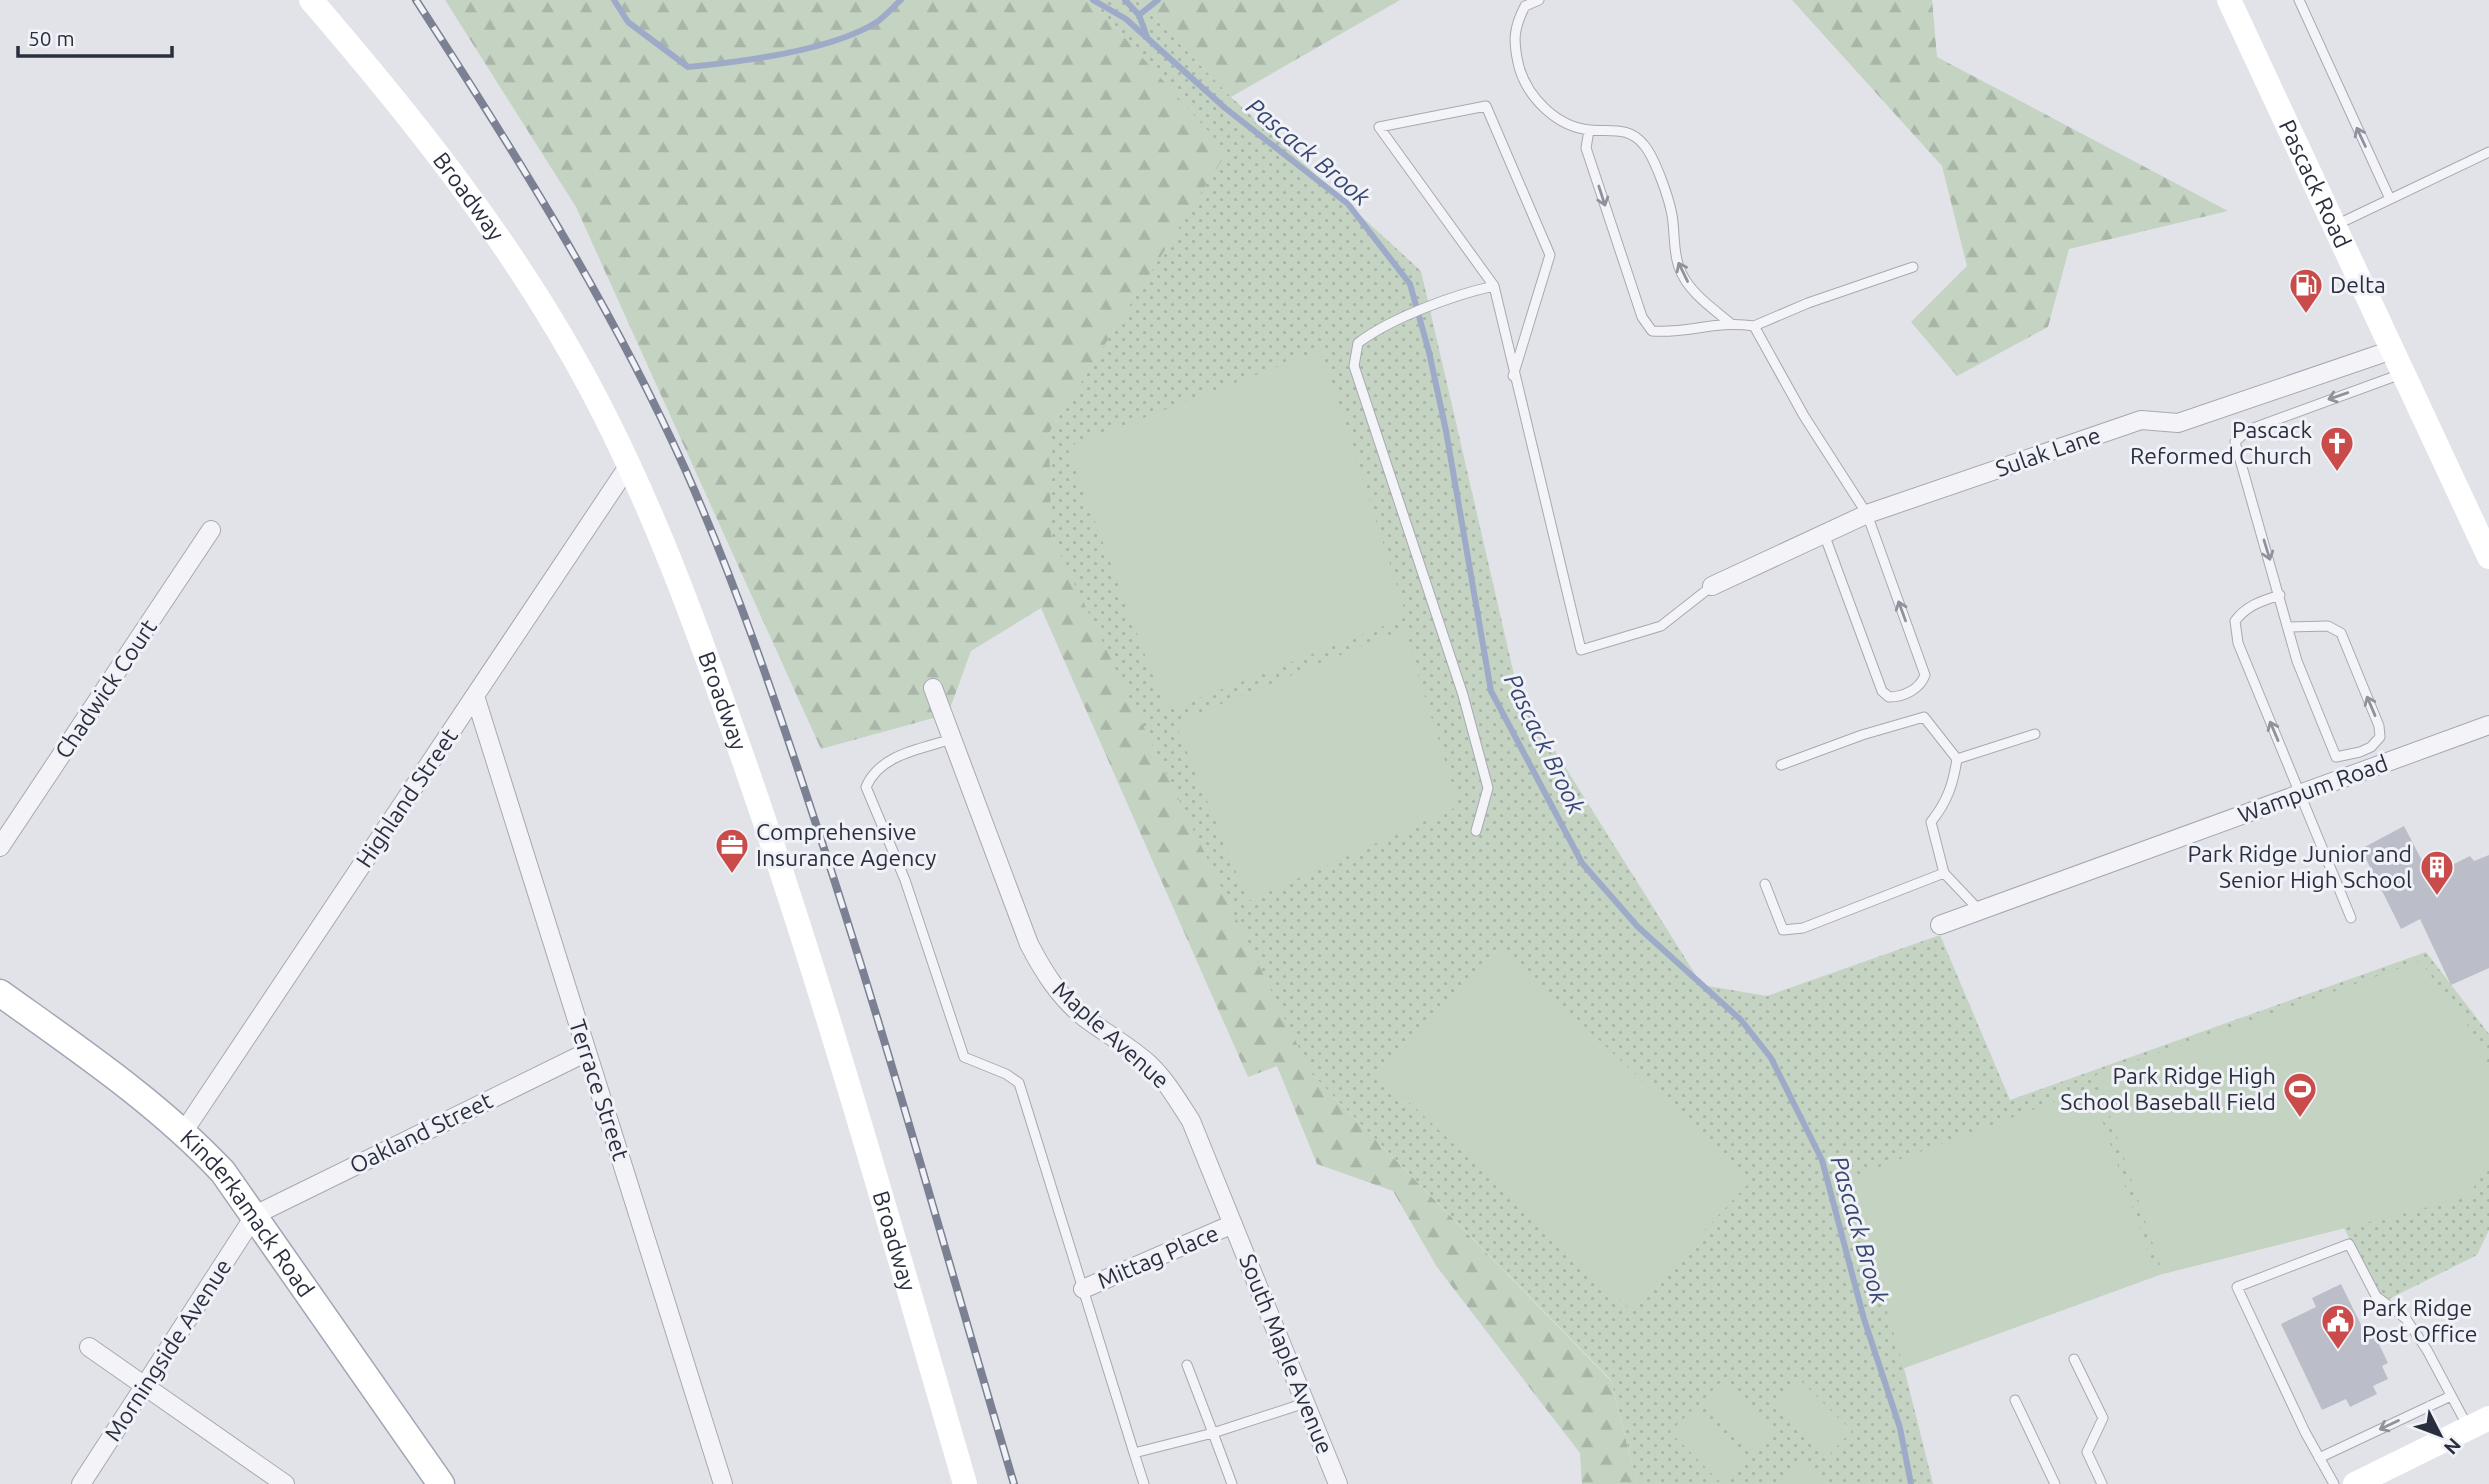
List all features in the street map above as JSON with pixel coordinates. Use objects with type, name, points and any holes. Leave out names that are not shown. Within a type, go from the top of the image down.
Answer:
[{"type":"main road","name":"Kinderkamack Road","points":[[0,993],[147,1099],[184,1131],[223,1172],[441,1484]]},
{"type":"street","name":"Pascack Road","points":[[2229,0],[2403,374],[2478,526],[2489,557]]},
{"type":"street","name":"Broadway","points":[[319,3],[431,142],[484,214],[577,364],[629,466],[699,638],[831,1020],[965,1484]]},
{"type":"street","name":"Sulak Lane","points":[[1712,586],[1867,514],[2141,420],[2178,423],[2392,350]]},
{"type":"street","name":"Highland Street","points":[[184,1131],[629,466]]},
{"type":"street","name":"Chadwick Court","points":[[0,847],[211,530]]},
{"type":"street","name":"Maple Avenue","points":[[933,688],[1029,944],[1042,970],[1060,994],[1083,1016],[1125,1044],[1151,1066],[1173,1092],[1191,1121],[1233,1224]]},
{"type":"street","name":"Terrace Street","points":[[475,696],[723,1484]]},
{"type":"street","name":"Wampum Road","points":[[1940,925],[2489,725]]},
{"type":"street","name":"Oakland Street","points":[[255,1215],[587,1052]]},
{"type":"street","name":"Morningside Avenue","points":[[80,1484],[255,1215]]},
{"type":"street","name":"Mittag Place","points":[[1083,1289],[1233,1224]]},
{"type":"street","name":"South Maple Avenue","points":[[1233,1224],[1338,1484]]},
{"type":"street","points":[[89,1347],[285,1484]]},
{"type":"street","points":[[2355,1484],[2479,1423]]},
{"type":"lane","points":[[1539,0],[1525,6],[1512,38],[1521,71],[1542,109],[1589,130],[1628,132],[1644,146],[1671,213],[1679,269],[1695,293],[1729,322]]},
{"type":"lane","points":[[2299,0],[2390,198]]},
{"type":"lane","points":[[1513,376],[1550,254],[1486,106],[1379,127],[1494,286],[1513,376],[1581,650],[1661,626],[1712,586]]},
{"type":"lane","points":[[1589,130],[1586,148],[1642,317],[1652,331],[1669,332],[1729,322],[1754,326],[1808,303],[1913,267]]},
{"type":"lane","points":[[2334,225],[2489,152]]},
{"type":"lane","points":[[1476,831],[1488,788],[1485,775],[1463,695],[1354,366],[1358,343],[1374,331],[1494,286]]},
{"type":"lane","points":[[1754,326],[1804,416],[1867,514],[1925,675],[1922,684],[1897,697],[1889,697],[1882,691],[1824,534]]},
{"type":"lane","points":[[2346,778],[2297,661],[2235,442],[2248,430],[2403,374]]},
{"type":"lane","points":[[2280,595],[2255,603],[2235,621],[2238,643],[2351,918]]},
{"type":"lane","points":[[2289,627],[2328,626],[2338,629],[2379,726],[2380,737],[2371,747],[2336,757]]},
{"type":"lane","points":[[1781,765],[1862,735],[1924,717],[1956,759],[1949,794],[1931,822],[1944,873],[1980,911]]},
{"type":"lane","points":[[1956,759],[2035,734]]},
{"type":"lane","points":[[952,739],[885,761],[872,773],[866,787],[905,880],[964,1057],[1006,1074],[1019,1083],[1144,1484]]},
{"type":"lane","points":[[1765,884],[1783,930],[1803,928],[1944,873]]},
{"type":"lane","points":[[2334,1484],[2237,1287],[2349,1244],[2375,1296],[2406,1319],[2427,1350],[2451,1396],[2479,1423]]},
{"type":"lane","points":[[2074,1359],[2103,1418],[2087,1452],[2102,1484]]},
{"type":"lane","points":[[1187,1365],[1232,1484]]},
{"type":"lane","points":[[2319,1458],[2451,1396]]},
{"type":"lane","points":[[2015,1400],[2055,1484]]},
{"type":"lane","points":[[1134,1453],[1213,1433],[1305,1403]]},
{"type":"green space","points":[[445,0],[1091,0],[1228,152],[1049,433],[1311,1073],[1611,1381],[1637,1484],[1582,1484],[1580,1453],[1437,1267],[1393,1191],[1317,1164],[1277,1066],[1248,1077],[1041,608],[971,651],[948,714],[821,749],[576,207]]},
{"type":"green space","points":[[1091,0],[1137,0],[1231,97],[1421,271],[1518,692],[1702,985],[1767,996],[1940,935],[2010,1100],[2426,952],[2489,1034],[2489,1230],[2477,1255],[2383,1302],[2335,1211],[1904,1368],[1933,1484],[1637,1484],[1611,1380],[1311,1073],[1051,535],[1049,433],[1227,152]]},
{"type":"green space","points":[[1137,0],[1400,0],[1231,97]]},
{"type":"green space","points":[[1792,0],[1932,0],[1937,57],[2228,211],[2069,249],[2048,327],[1957,376],[1911,322],[1967,266],[1942,166]]},
{"type":"green space","points":[[1321,350],[1407,617],[1166,711],[1067,447]]},
{"type":"green space","points":[[1404,629],[1459,806],[1248,901],[1175,723]]},
{"type":"green space","points":[[1499,946],[1750,1182],[1630,1309],[1379,1074]]},
{"type":"green space","name":"Park Ridge High School Baseball Field","points":[[2420,961],[2475,1035],[2489,1067],[2489,1162],[2468,1197],[2163,1274],[2096,1075]]},
{"type":"green space","name":"Park Ridge High School Baseball Field","points":[[2091,1088],[2156,1276],[1904,1368],[1847,1179]]},
{"type":"green space","points":[[1725,1378],[1776,1428],[1753,1452],[1702,1401]]},
{"type":"green space","points":[[1801,1381],[1852,1431],[1829,1455],[1778,1404]]},
{"type":"green space","points":[[1693,1409],[1744,1459],[1721,1483],[1670,1432]]},
{"type":"green space","points":[[1804,1457],[1832,1484],[1785,1484],[1781,1480]]},
{"type":"building","name":"Park Ridge Junior and Senior High School","points":[[2404,826],[2430,876],[2470,856],[2474,861],[2489,855],[2489,968],[2451,985],[2420,919],[2401,929],[2361,849]]},
{"type":"building","name":"Park Ridge Post Office","points":[[2341,1284],[2368,1339],[2375,1336],[2388,1363],[2382,1366],[2388,1379],[2373,1386],[2377,1394],[2350,1407],[2346,1399],[2322,1410],[2281,1324],[2316,1307],[2312,1298]]},
{"type":"waterway","name":"Pascack Brook","points":[[614,0],[628,22],[688,67],[785,54],[836,41],[877,22],[901,0]]},
{"type":"waterway","name":"Pascack Brook","points":[[1093,0],[1126,19],[1225,108],[1348,204],[1410,284],[1429,352],[1446,431],[1491,691],[1582,863],[1638,927],[1741,1020],[1771,1058],[1822,1160],[1864,1319],[1900,1428],[1911,1484]]},
{"type":"waterway","points":[[1125,0],[1139,15]]},
{"type":"waterway","name":"Pascack Brook","points":[[1147,37],[1139,15],[1158,0]]},
{"type":"railway","points":[[416,0],[525,172],[593,288],[656,408],[721,554],[770,686],[841,901],[1014,1484]]},
{"type":"place","name":"Delta","points":[[2306,315]]},
{"type":"place","name":"Pascack Reformed Church","points":[[2337,473]]},
{"type":"place","name":"Comprehensive Insurance Agency","points":[[732,875]]},
{"type":"place","name":"Park Ridge Junior and Senior High School","points":[[2437,897]]},
{"type":"place","name":"Park Ridge High School Baseball Field","points":[[2300,1119]]},
{"type":"place","name":"Park Ridge Post Office","points":[[2338,1351]]}]
